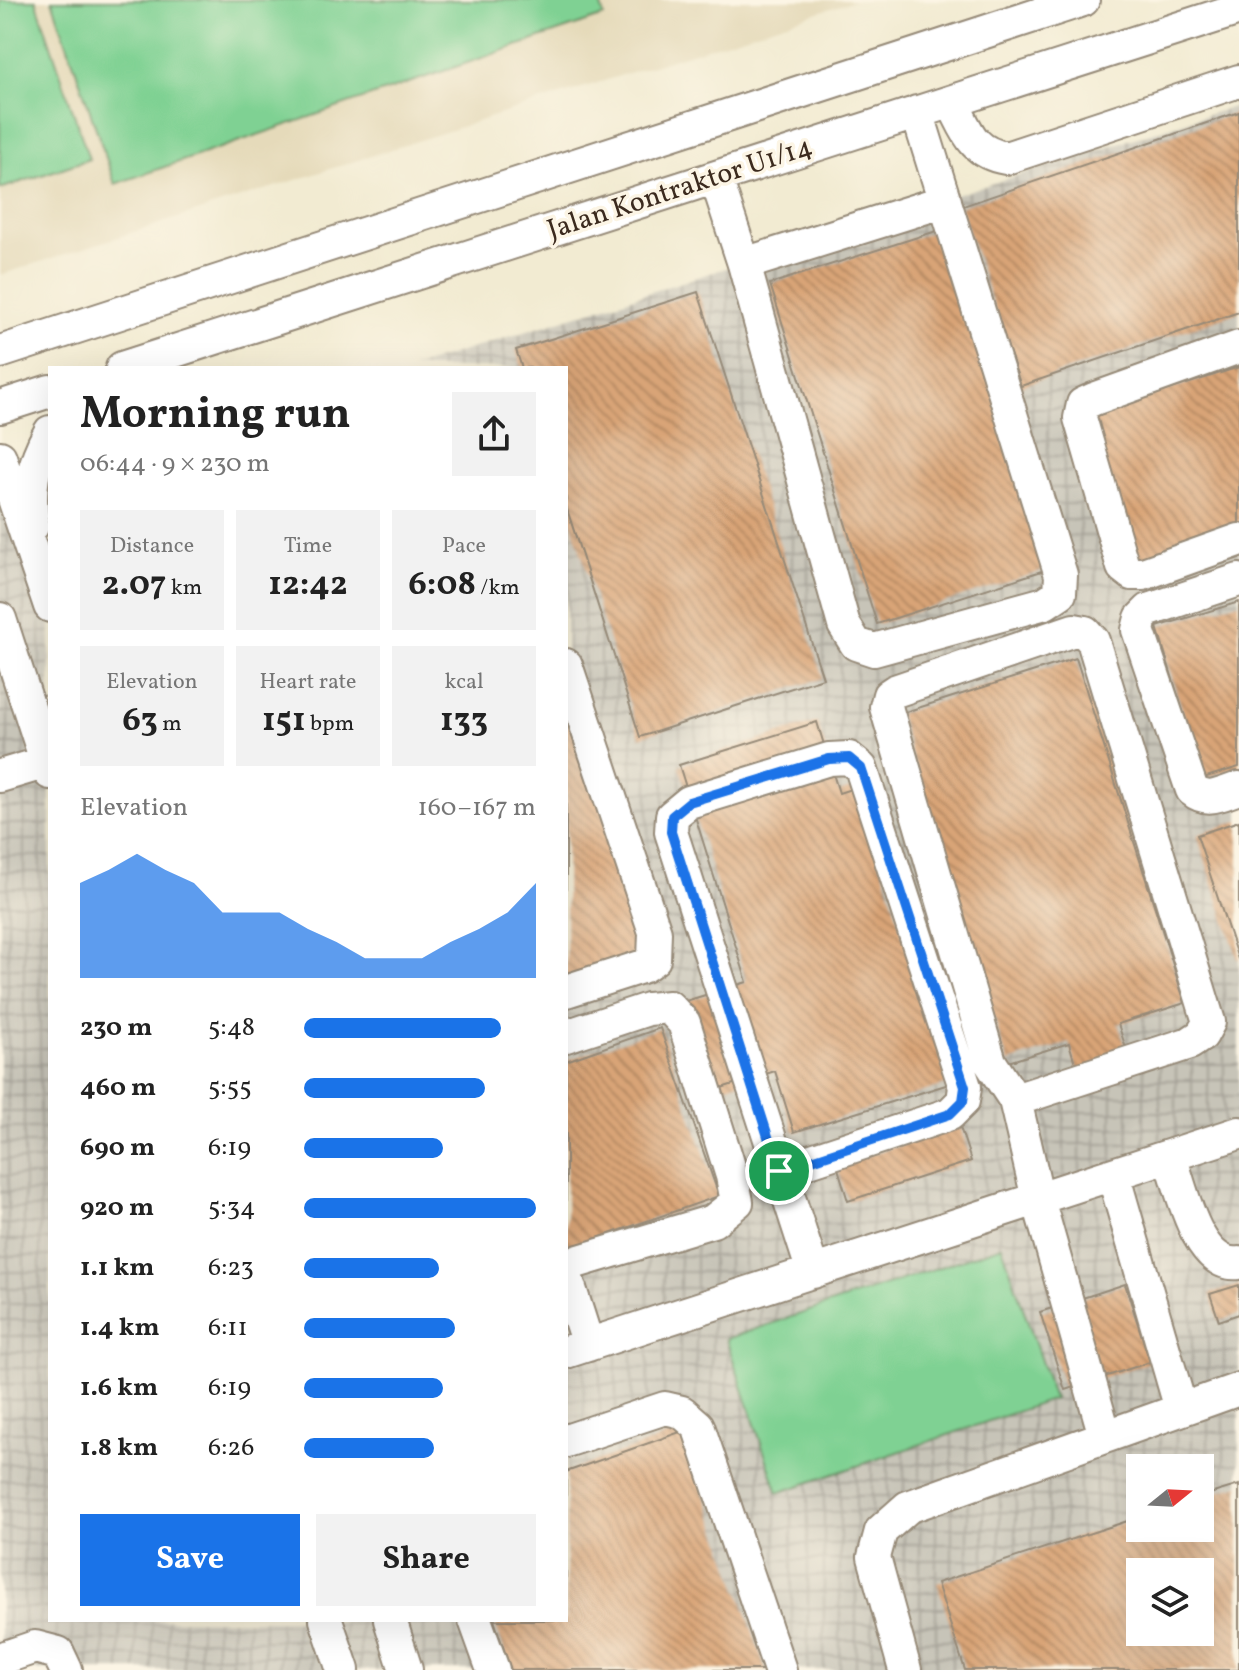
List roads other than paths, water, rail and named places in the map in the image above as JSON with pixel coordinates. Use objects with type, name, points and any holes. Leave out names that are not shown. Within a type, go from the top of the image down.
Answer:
[{"type":"street","name":"Jalan Kontraktor U1/14","points":[[0,352],[1083,0]]},
{"type":"street","name":"Jalan Kontraktor U1/14","points":[[128,366],[1239,9]]},
{"type":"street","points":[[952,102],[975,145],[989,155],[1006,158],[1239,81]]},
{"type":"street","points":[[716,178],[744,264],[844,625],[856,644],[874,650],[1045,603],[1060,593],[1061,575],[917,112]]},
{"type":"street","points":[[744,264],[945,201]]},
{"type":"street","points":[[1239,347],[1094,399],[1083,404],[1080,418],[1123,567],[1132,574],[1143,574],[1239,540]]},
{"type":"street","points":[[0,407],[48,392]]},
{"type":"street","points":[[39,574],[29,497],[37,455],[48,436]]},
{"type":"street","points":[[0,457],[48,600]]},
{"type":"street","points":[[1239,580],[1149,610],[1141,618],[1138,630],[1192,790],[1200,797],[1210,798],[1239,788]]},
{"type":"street","points":[[0,619],[48,767],[0,776]]},
{"type":"street","points":[[1015,1100],[1190,1043],[1202,1035],[1209,1022],[1093,641],[1085,632],[1074,630],[895,691],[889,695],[886,707],[990,1062],[1015,1100],[1038,1199],[1105,1436]]},
{"type":"street","points":[[568,671],[655,932],[654,959],[644,966],[568,990]]},
{"type":"street","points":[[779,1171],[950,1114],[963,1101],[965,1087],[866,783],[861,768],[849,758],[829,759],[689,802],[672,816],[671,832],[779,1171],[813,1272]]},
{"type":"street","points":[[568,1035],[648,1009],[669,1007],[684,1023],[732,1176],[737,1202],[713,1221],[568,1264]]},
{"type":"street","points":[[568,1289],[577,1348],[1239,1133]]},
{"type":"street","points":[[1170,1156],[1198,1237],[1214,1258],[1235,1265],[1239,1263]]},
{"type":"street","points":[[1113,1174],[1181,1409]]},
{"type":"street","points":[[905,1670],[874,1557],[881,1531],[908,1507],[1239,1389]]},
{"type":"street","points":[[568,1440],[665,1408],[682,1412],[698,1426],[780,1670]]},
{"type":"street","points":[[327,1622],[343,1670]]},
{"type":"street","points":[[391,1622],[406,1670]]},
{"type":"street","points":[[476,1622],[493,1670]]},
{"type":"street","points":[[0,1659],[35,1647],[58,1653],[66,1670]]}]
